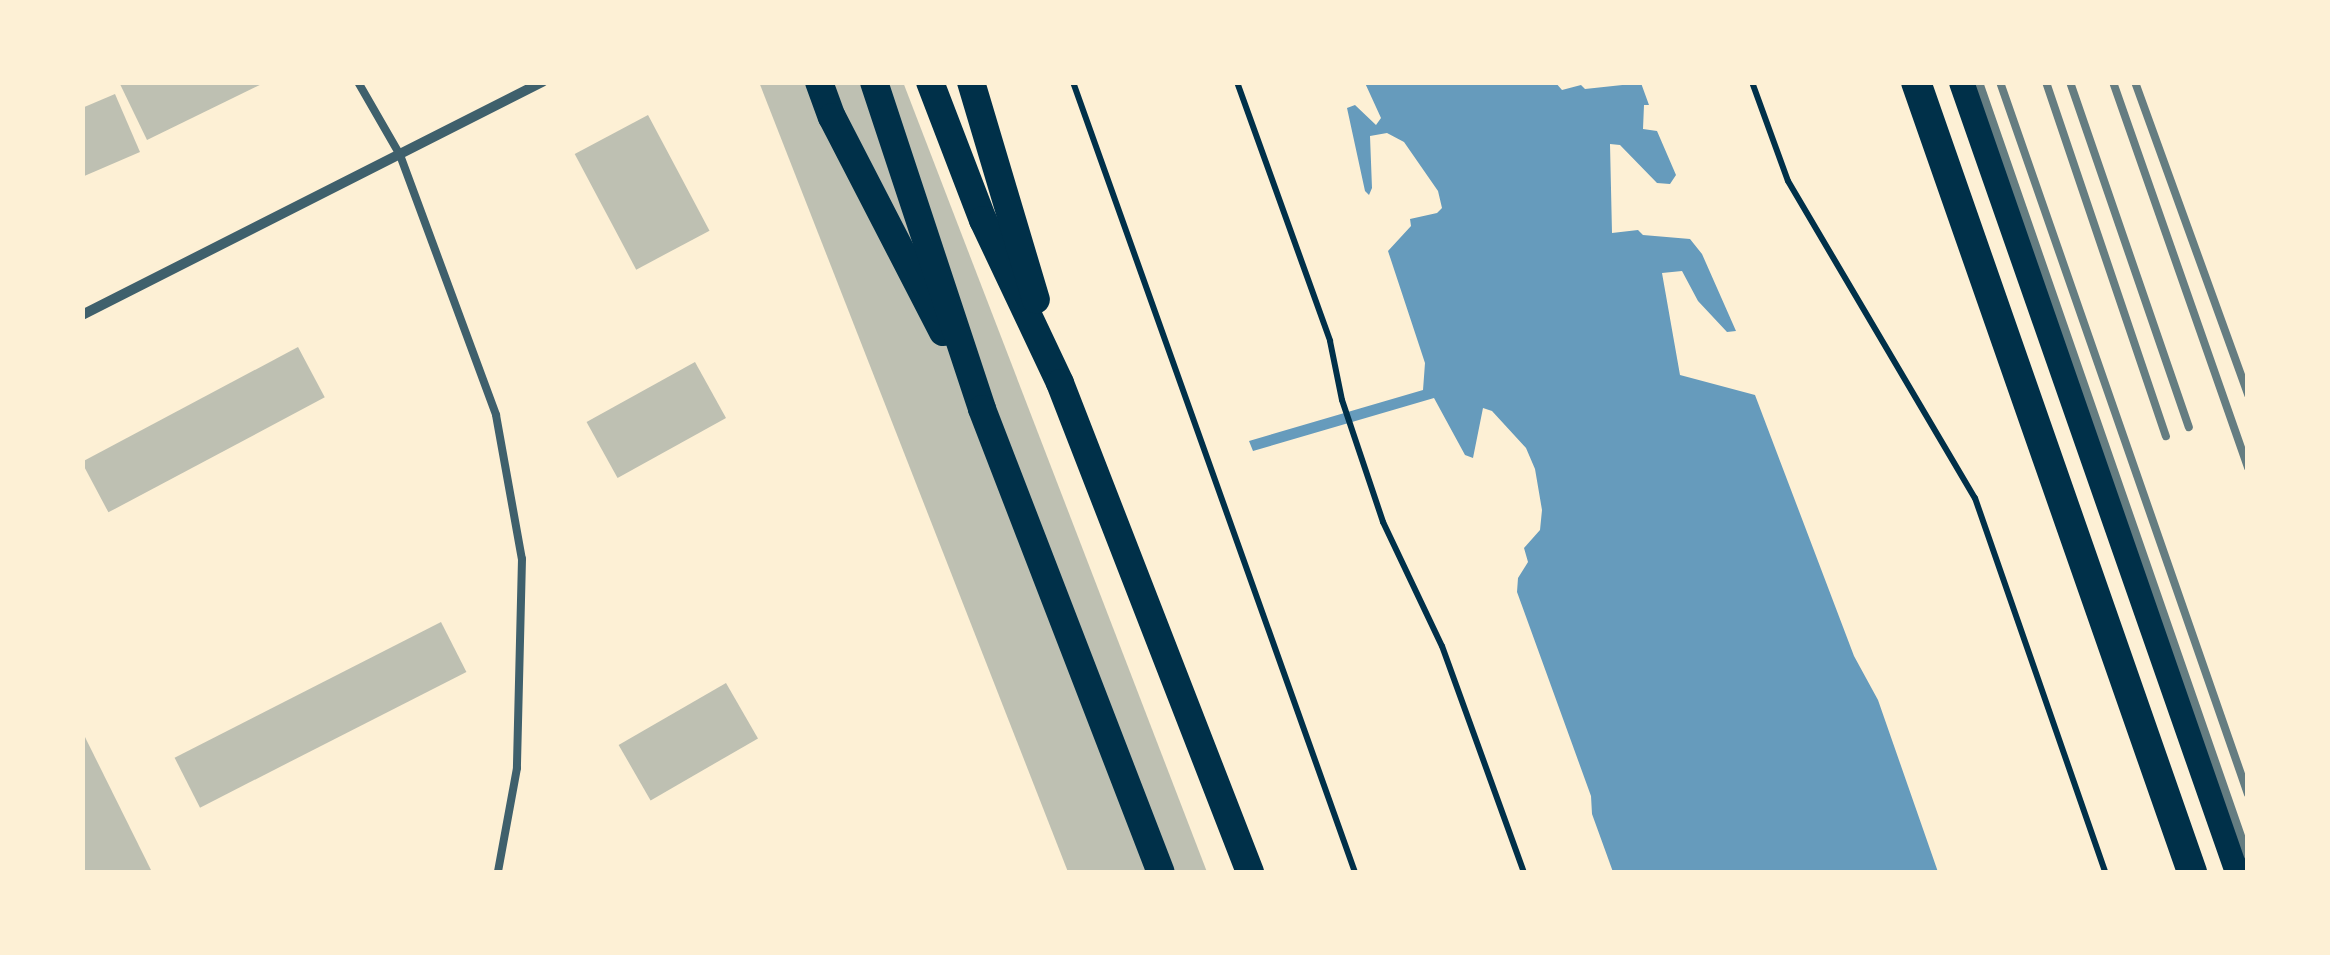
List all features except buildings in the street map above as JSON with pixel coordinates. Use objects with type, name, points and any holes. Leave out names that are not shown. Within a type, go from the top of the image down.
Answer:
[{"type":"highway","points":[[809,82],[832,117],[982,409]]},
{"type":"highway","points":[[819,82],[832,117]]},
{"type":"highway","points":[[874,82],[982,409],[1162,872]]},
{"type":"highway","points":[[930,82],[983,220],[1060,384],[1250,872]]},
{"type":"highway","points":[[971,82],[1060,384]]},
{"type":"highway","points":[[1916,82],[2192,872]]},
{"type":"highway","points":[[1964,82],[2240,872]]},
{"type":"street","points":[[82,315],[542,82]]},
{"type":"lane","points":[[358,82],[400,154],[496,416],[522,559],[517,768],[498,872]]},
{"type":"path","points":[[1072,82],[1355,872]]},
{"type":"path","points":[[1237,82],[1330,341],[1342,400],[1383,522],[1442,646],[1524,872]]},
{"type":"path","points":[[1752,82],[1788,181],[1975,498],[2106,872]]},
{"type":"water","points":[[1555,82],[1562,90],[1581,85],[1585,89],[1641,83],[1649,105],[1644,105],[1643,129],[1657,131],[1676,175],[1670,184],[1657,183],[1620,145],[1610,144],[1612,233],[1638,230],[1643,235],[1690,239],[1702,254],[1736,331],[1727,332],[1698,301],[1682,271],[1662,273],[1680,375],[1755,395],[1854,656],[1878,700],[1938,872],[1613,872],[1592,814],[1591,796],[1517,592],[1518,578],[1528,562],[1524,548],[1540,530],[1542,510],[1535,469],[1526,448],[1492,411],[1483,408],[1473,458],[1465,455],[1434,398],[1253,451],[1249,441],[1423,390],[1425,363],[1388,251],[1411,226],[1410,219],[1437,213],[1442,208],[1438,191],[1404,142],[1387,133],[1370,136],[1372,188],[1369,195],[1365,191],[1347,108],[1355,105],[1376,125],[1381,118],[1365,83]]},
{"type":"railway","points":[[1979,82],[2248,856]]},
{"type":"railway","points":[[2000,82],[2248,794]]},
{"type":"railway","points":[[2046,82],[2166,436]]},
{"type":"railway","points":[[2070,82],[2189,427]]},
{"type":"railway","points":[[2113,82],[2248,468]]},
{"type":"railway","points":[[2135,82],[2248,395]]}]
